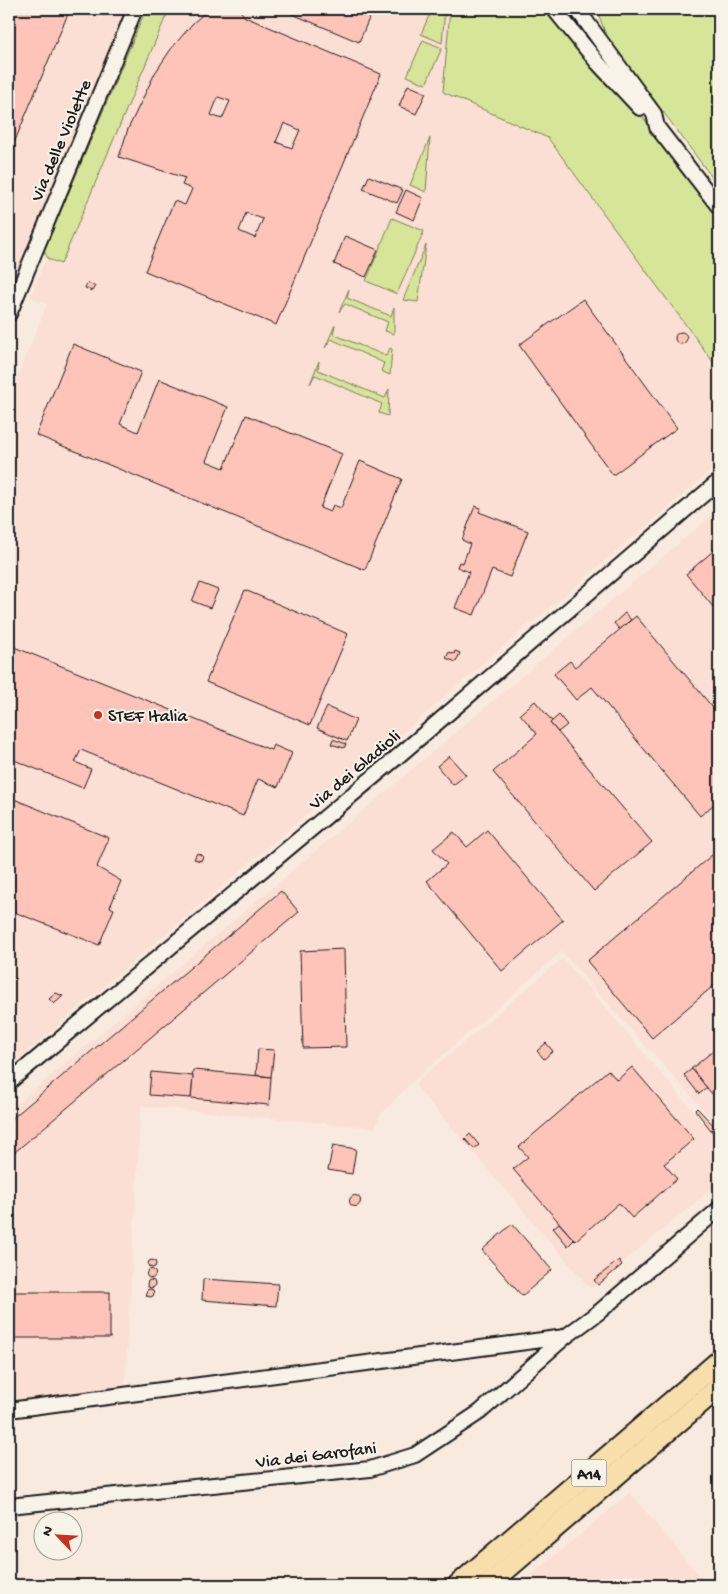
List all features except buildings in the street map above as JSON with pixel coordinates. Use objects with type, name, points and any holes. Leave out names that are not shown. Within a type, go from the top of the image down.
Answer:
[{"type":"highway","name":"A14","points":[[458,1585],[719,1361]]},
{"type":"highway","name":"A14","points":[[488,1585],[719,1387]]},
{"type":"street","name":"Via delle Violette","points":[[9,314],[135,9]]},
{"type":"street","points":[[554,9],[598,63],[657,127],[719,207]]},
{"type":"street","points":[[577,9],[654,114],[657,127]]},
{"type":"street","name":"Via dei Gladioli","points":[[9,1082],[396,758],[719,481]]},
{"type":"street","name":"Via dei Garofani","points":[[9,1506],[370,1469],[416,1455],[480,1412],[565,1337],[599,1312],[719,1209]]},
{"type":"street","points":[[9,1410],[565,1337]]},
{"type":"shaded area","points":[[9,9],[126,9],[9,291]]},
{"type":"shaded area","points":[[150,9],[450,9],[443,92],[548,138],[719,370],[719,464],[9,1067],[9,398],[47,304],[30,297]]},
{"type":"shaded area","points":[[719,509],[719,1127],[561,952],[409,1085],[379,1117],[375,1128],[141,1106],[125,1389],[9,1401],[9,1111]]},
{"type":"shaded area","points":[[563,958],[719,1141],[719,1183],[591,1289],[414,1084]]},
{"type":"shaded area","points":[[630,1492],[707,1585],[520,1585]]},
{"type":"green space","points":[[146,9],[169,9],[61,264],[48,259],[44,251]]},
{"type":"green space","points":[[432,9],[445,9],[442,43],[421,34]]},
{"type":"green space","points":[[450,9],[563,9],[719,220],[719,370],[548,138],[443,92]]},
{"type":"green space","points":[[600,9],[719,9],[719,187],[606,35],[599,16]]},
{"type":"green space","points":[[423,40],[442,48],[426,84],[407,76]]},
{"type":"green space","points":[[430,138],[426,192],[410,185]]},
{"type":"green space","points":[[392,218],[424,231],[397,294],[366,281]]},
{"type":"green space","points":[[426,245],[418,302],[403,300]]},
{"type":"green space","points":[[349,289],[347,298],[391,316],[394,307],[394,334],[385,331],[388,322],[345,304],[339,312]]},
{"type":"green space","points":[[335,325],[333,334],[386,356],[390,348],[392,349],[390,375],[381,371],[384,363],[331,339],[325,348]]},
{"type":"green space","points":[[319,361],[318,370],[385,398],[389,389],[388,416],[379,413],[382,404],[315,375],[310,384]]},
{"type":"place","name":"STEF Italia","points":[[98,715]]}]
